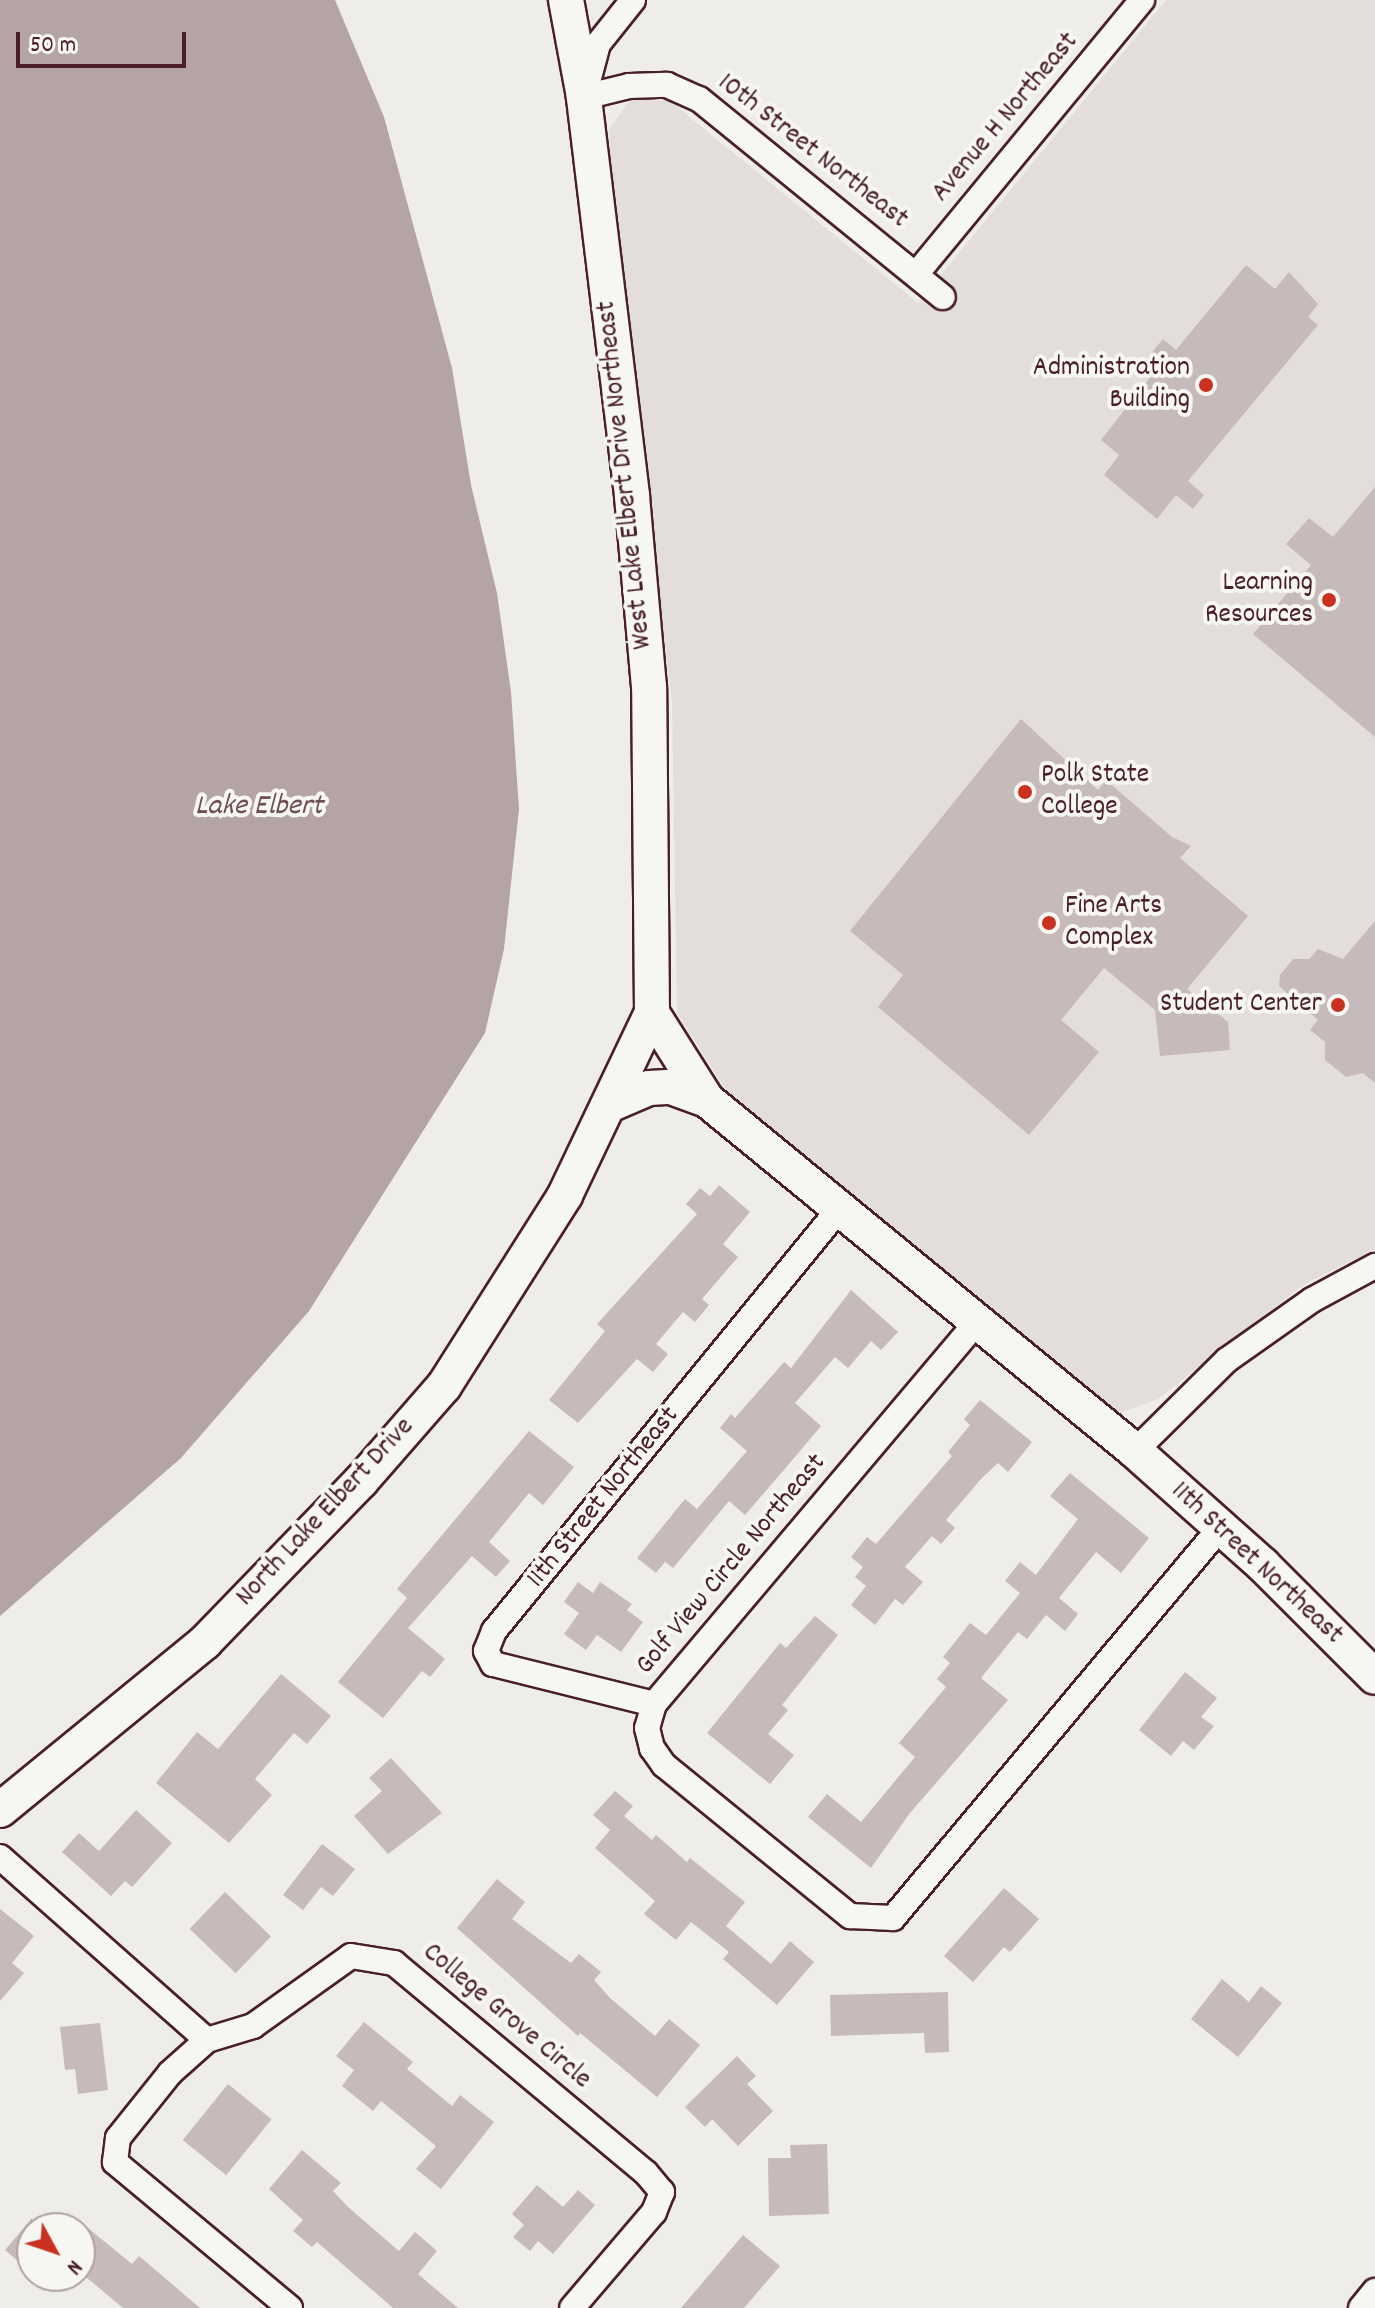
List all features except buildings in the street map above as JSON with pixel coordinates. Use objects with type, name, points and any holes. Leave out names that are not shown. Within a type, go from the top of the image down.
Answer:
[{"type":"street","name":"West Lake Elbert Drive Northeast","points":[[566,0],[584,97],[632,495],[646,657],[652,1013]]},
{"type":"street","points":[[584,97],[598,44],[633,0]]},
{"type":"street","name":"Avenue H Northeast","points":[[917,273],[1142,0]]},
{"type":"street","name":"10th Street Northeast","points":[[584,97],[629,86],[667,85],[699,99],[943,297]]},
{"type":"street","name":"11th Street Northeast","points":[[652,1013],[707,1100],[1135,1451],[1375,1677]]},
{"type":"street","name":"North Lake Elbert Drive","points":[[0,1810],[205,1642],[361,1481],[444,1386],[584,1158],[652,1013]]},
{"type":"street","points":[[609,1105],[649,1088],[671,1087],[707,1100]]},
{"type":"street","name":"11th Street Northeast","points":[[654,1704],[493,1664],[486,1651],[494,1631],[840,1208]]},
{"type":"street","points":[[1135,1451],[1227,1360],[1312,1300],[1375,1266]]},
{"type":"street","name":"Golf View Circle Northeast","points":[[976,1323],[654,1704],[647,1728],[652,1748],[664,1765],[850,1916],[893,1918],[1220,1528]]},
{"type":"street","points":[[0,1857],[207,2040],[170,2073],[118,2138],[115,2162],[290,2308]]},
{"type":"street","name":"College Grove Circle","points":[[207,2040],[253,2026],[351,1956],[394,1963],[646,2173],[662,2192],[654,2212],[572,2308]]},
{"type":"street","points":[[1361,2308],[1375,2291]]},
{"type":"shaded area","name":"Polk State College","points":[[1166,0],[1375,0],[1375,1249],[1303,1285],[1158,1399],[1120,1413],[729,1095],[677,1013],[672,702],[612,206],[609,129],[631,99],[670,101],[918,303]]},
{"type":"water","name":"Lake Elbert","points":[[0,0],[335,0],[384,117],[452,368],[471,485],[497,593],[511,692],[519,809],[504,949],[485,1033],[309,1311],[181,1458],[0,1616]]},
{"type":"place","name":"Administration Building","points":[[1206,385]]},
{"type":"place","name":"Learning Resources","points":[[1329,600]]},
{"type":"place","name":"Polk State College","points":[[1025,792]]},
{"type":"place","name":"Fine Arts Complex","points":[[1049,923]]},
{"type":"place","name":"Student Center","points":[[1338,1005]]}]
